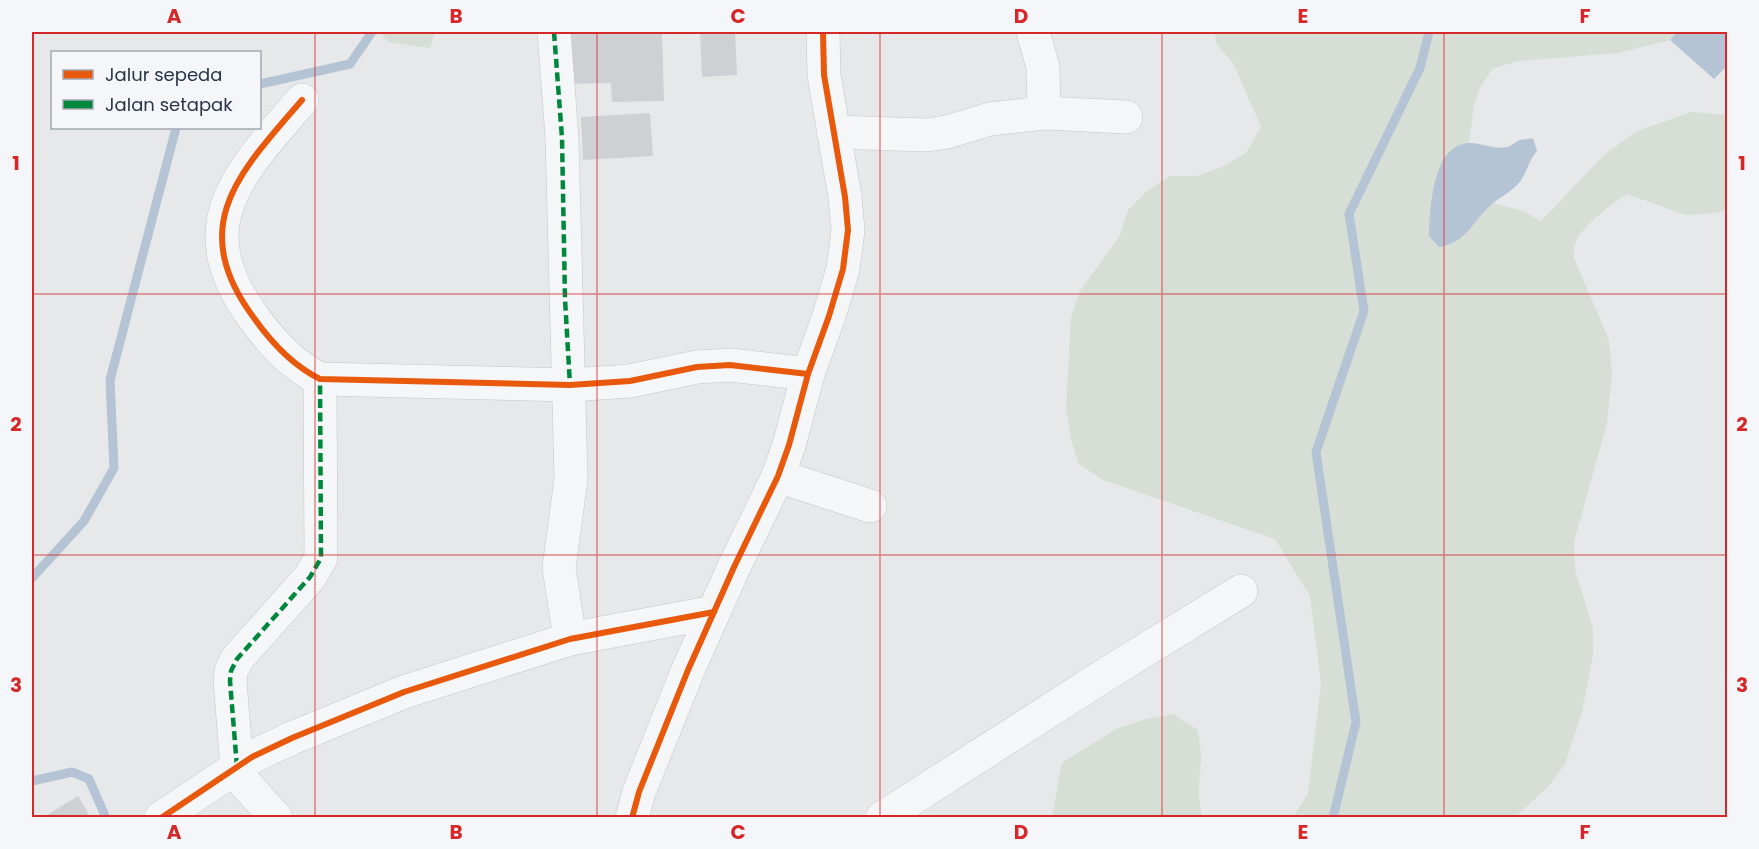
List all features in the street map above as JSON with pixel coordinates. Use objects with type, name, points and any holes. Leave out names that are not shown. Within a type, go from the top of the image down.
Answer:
[{"type":"street","points":[[554,32],[562,138],[571,479],[559,568],[570,639]]},
{"type":"street","points":[[632,818],[639,792],[688,670],[778,476],[789,445],[808,374],[843,269],[848,230],[845,197],[824,75],[823,32]]},
{"type":"street","points":[[1033,32],[1043,67],[1044,113]]},
{"type":"street","points":[[302,100],[259,150],[238,180],[227,202],[222,222],[222,249],[230,279],[240,299],[261,327],[292,361],[306,372],[320,379],[570,385],[630,381],[697,367],[730,365],[808,374]]},
{"type":"street","points":[[833,132],[927,135],[947,132],[990,119],[1044,113],[1126,117]]},
{"type":"street","points":[[276,818],[235,768],[231,671],[237,659],[310,577],[321,558],[320,379]]},
{"type":"street","points":[[778,476],[870,506]]},
{"type":"street","points":[[882,818],[1241,591]]},
{"type":"street","points":[[161,818],[235,768],[292,738],[404,692],[570,639],[714,612]]},
{"type":"shaded area","points":[[380,32],[435,32],[430,48],[388,42]]},
{"type":"shaded area","points":[[1215,32],[1677,32],[1670,40],[1618,53],[1517,61],[1492,69],[1480,88],[1474,105],[1469,143],[1456,148],[1483,212],[1493,203],[1523,211],[1541,221],[1604,155],[1637,131],[1692,112],[1727,115],[1727,210],[1686,215],[1627,194],[1590,224],[1574,245],[1574,258],[1609,340],[1612,374],[1607,423],[1574,542],[1575,570],[1593,628],[1593,655],[1582,712],[1565,764],[1548,787],[1515,817],[1293,817],[1308,794],[1321,683],[1310,596],[1275,539],[1103,480],[1078,463],[1066,409],[1071,318],[1080,291],[1119,237],[1128,210],[1148,190],[1171,176],[1197,176],[1222,167],[1246,153],[1261,127],[1234,65],[1216,43]]},
{"type":"shaded area","points":[[1173,714],[1198,730],[1201,759],[1199,796],[1203,817],[1052,817],[1062,763],[1116,729],[1146,719]]},
{"type":"water","points":[[1677,32],[1727,32],[1727,66],[1714,79],[1670,40]]},
{"type":"water","points":[[1533,138],[1537,151],[1518,184],[1492,204],[1463,236],[1448,245],[1439,247],[1429,236],[1430,210],[1436,180],[1448,154],[1457,146],[1470,143],[1502,148],[1520,140]]},
{"type":"building","points":[[565,32],[662,32],[664,101],[612,102],[611,83],[566,84]]},
{"type":"building","points":[[700,32],[735,32],[737,75],[702,77]]},
{"type":"building","points":[[650,113],[653,156],[583,160],[581,117]]},
{"type":"building","points":[[78,796],[91,818],[42,818]]},
{"type":"waterway","points":[[261,84],[350,64],[372,32]]},
{"type":"waterway","points":[[1333,818],[1356,722],[1316,452],[1364,311],[1349,214],[1420,68],[1429,32]]},
{"type":"waterway","points":[[32,578],[84,521],[114,468],[110,380],[176,129]]},
{"type":"waterway","points":[[32,781],[72,772],[89,779],[106,818]]},
{"type":"marked path","points":[[554,32],[562,138],[565,299],[570,385],[567,385]]},
{"type":"marked path","points":[[237,767],[231,671],[237,659],[310,577],[321,558],[320,379]]},
{"type":"cycle path","points":[[632,818],[639,792],[688,670],[778,476],[789,445],[808,374],[843,269],[848,230],[845,197],[824,75],[823,32]]},
{"type":"cycle path","points":[[302,100],[241,176],[229,201],[223,227],[224,255],[234,285],[254,318],[275,344],[310,374],[320,379],[570,385],[630,381],[697,367],[730,365],[808,374]]},
{"type":"cycle path","points":[[161,818],[252,757],[404,692],[570,639],[714,612]]}]
